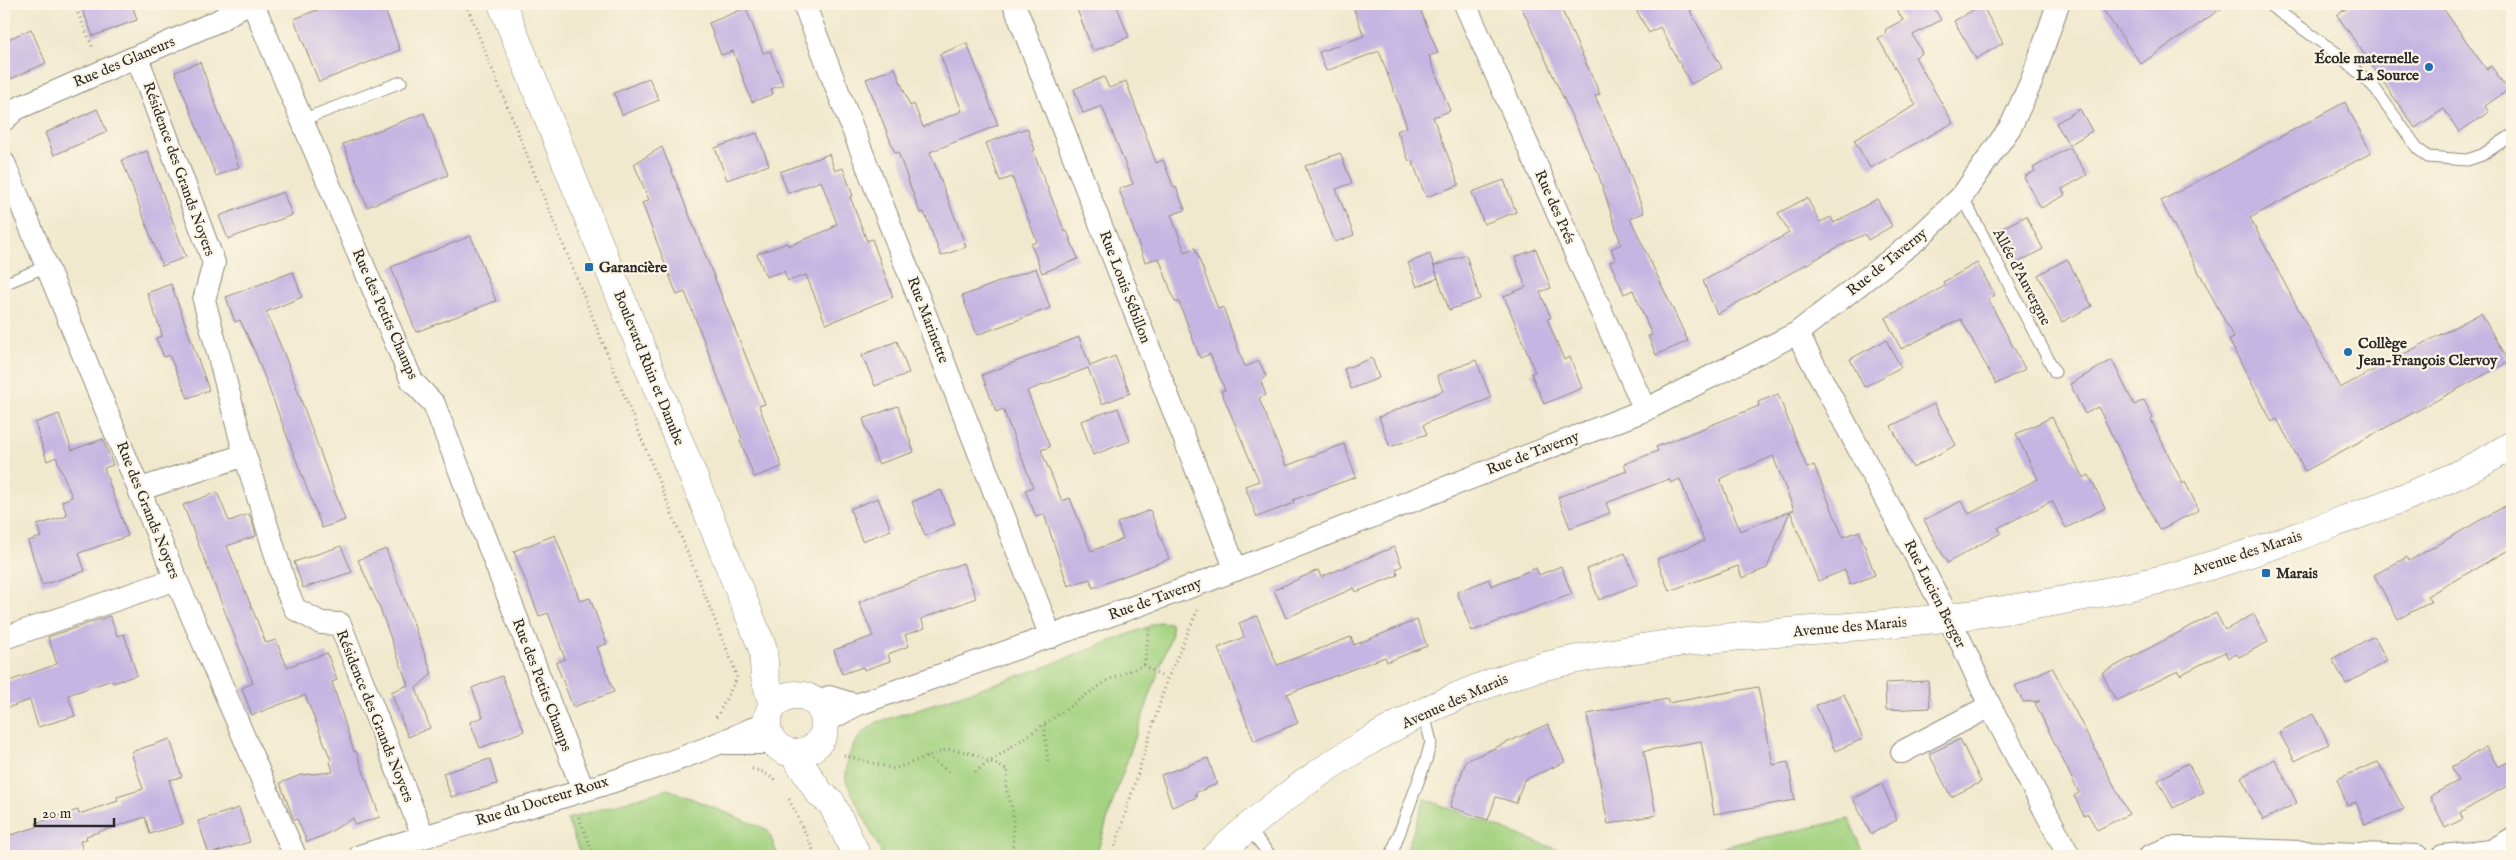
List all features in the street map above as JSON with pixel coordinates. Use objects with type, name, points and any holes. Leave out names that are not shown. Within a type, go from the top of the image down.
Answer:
[{"type":"street","name":"Rue des Glaneurs","points":[[4,120],[16,109],[218,21],[245,4]]},
{"type":"street","name":"Rue des Petits Champs","points":[[254,4],[412,381],[434,404],[576,792]]},
{"type":"street","name":"Boulevard Rhin et Danube","points":[[502,4],[763,649],[783,670],[795,723],[833,790],[831,802],[858,856]]},
{"type":"street","name":"Rue Marinette","points":[[804,4],[1051,637]]},
{"type":"street","name":"Rue Louis Sébillon","points":[[1014,4],[1236,570]]},
{"type":"street","name":"Rue des Prés","points":[[1465,4],[1645,410]]},
{"type":"street","name":"Rue de Taverny","points":[[795,723],[856,705],[1236,570],[1645,410],[1796,333],[1918,239],[1962,196],[2010,126],[2032,80],[2058,4]]},
{"type":"street","name":"Résidence des Grands Noyers","points":[[137,57],[214,263],[204,300],[245,455],[287,591],[296,609],[321,623],[340,624],[423,836]]},
{"type":"street","name":"Rue des Grands Noyers","points":[[4,163],[141,489],[176,579],[295,856]]},
{"type":"street","name":"Rue Lucien Berger","points":[[1796,333],[1947,617],[1990,706],[2069,856]]},
{"type":"street","name":"Avenue des Marais","points":[[1216,856],[1247,827],[1331,765],[1424,713],[1515,674],[1585,657],[1658,644],[1947,617],[2102,592],[2164,579],[2252,553],[2406,498],[2468,470],[2512,445]]},
{"type":"street","points":[[141,489],[245,455]]},
{"type":"street","points":[[4,638],[176,579]]},
{"type":"street","points":[[1902,752],[1990,706]]},
{"type":"street","name":"Rue du Docteur Roux","points":[[360,856],[576,792],[722,743],[795,723]]},
{"type":"street","points":[[2443,856],[2491,851],[2512,838]]},
{"type":"street","points":[[2150,856],[2170,848],[2191,848],[2417,856]]},
{"type":"lane","points":[[2268,4],[2338,54],[2372,86],[2418,149],[2428,157],[2467,160],[2482,155],[2512,135]]},
{"type":"lane","points":[[302,120],[400,82]]},
{"type":"lane","name":"Allée d'Auvergne","points":[[1962,196],[2055,372]]},
{"type":"lane","points":[[4,284],[47,266]]},
{"type":"lane","points":[[1391,856],[1431,742],[1424,713]]},
{"type":"lane","points":[[1247,827],[1271,856]]},
{"type":"path","points":[[74,4],[104,71]]},
{"type":"path","points":[[466,4],[733,665],[737,678],[715,720]]},
{"type":"path","points":[[1112,856],[1167,680],[1201,604],[1204,582]]},
{"type":"path","points":[[1144,665],[1150,622]]},
{"type":"path","points":[[1144,665],[1167,680]]},
{"type":"path","points":[[975,772],[1108,680],[1144,665]]},
{"type":"path","points":[[1044,724],[1048,761]]},
{"type":"path","points":[[844,755],[894,769],[948,749],[971,753],[1008,770],[1006,788],[1014,812],[1013,856]]},
{"type":"path","points":[[927,757],[951,773]]},
{"type":"path","points":[[744,770],[763,772],[780,784]]},
{"type":"path","points":[[576,792],[594,856]]},
{"type":"path","points":[[788,796],[816,856]]},
{"type":"green space","points":[[1160,622],[1171,623],[1172,633],[1115,795],[1096,856],[883,856],[846,781],[847,763],[853,747],[870,727],[878,722],[1039,669]]},
{"type":"green space","points":[[668,789],[768,830],[778,856],[581,856],[567,819]]},
{"type":"green space","points":[[1425,799],[1574,856],[1425,856],[1407,849]]},
{"type":"green space","points":[[1849,819],[1864,856],[1683,856],[1717,851],[1717,848]]},
{"type":"building","points":[[80,4],[132,4],[137,20],[93,36]]},
{"type":"building","points":[[332,4],[383,4],[400,50],[319,82],[294,19]]},
{"type":"building","points":[[1075,4],[1116,4],[1129,37],[1093,51]]},
{"type":"building","points":[[1352,4],[1418,4],[1438,53],[1429,56],[1450,111],[1433,117],[1459,185],[1426,197],[1412,160],[1409,161],[1397,131],[1407,127],[1379,51],[1326,71],[1319,52],[1364,36]]},
{"type":"building","points":[[1520,4],[1559,4],[1600,94],[1595,96],[1626,164],[1644,213],[1630,218],[1688,341],[1656,355],[1648,336],[1652,335],[1633,290],[1624,294],[1610,262],[1616,260],[1611,249],[1621,244],[1598,173]]},
{"type":"building","points":[[1633,4],[1703,4],[1690,11],[1722,68],[1691,84],[1660,27],[1649,33]]},
{"type":"building","points":[[1893,4],[1932,4],[1941,20],[1913,35],[1922,53],[1915,57],[1953,123],[1870,168],[1854,140],[1916,105],[1878,38],[1885,35],[1886,29],[1903,20]]},
{"type":"building","points":[[2099,4],[2228,4],[2141,64]]},
{"type":"building","name":"École maternelle La Source","points":[[2353,4],[2440,4],[2486,69],[2491,66],[2508,90],[2485,106],[2489,112],[2459,132],[2444,109],[2415,128],[2337,15]]},
{"type":"building","points":[[1982,5],[2003,43],[1976,59],[1954,21]]},
{"type":"building","points":[[746,8],[763,53],[770,51],[783,85],[771,89],[773,94],[752,102],[733,51],[721,55],[709,23]]},
{"type":"building","points":[[31,29],[46,63],[4,82],[4,41]]},
{"type":"building","points":[[967,43],[998,125],[930,152],[966,247],[941,256],[924,212],[920,213],[898,152],[895,153],[866,79],[895,68],[910,106],[914,104],[923,127],[962,111],[940,54]]},
{"type":"building","points":[[200,62],[239,167],[216,176],[175,72]]},
{"type":"building","points":[[1104,77],[1109,88],[1126,81],[1156,163],[1163,160],[1185,210],[1171,215],[1185,252],[1195,248],[1218,309],[1223,307],[1245,367],[1259,361],[1266,376],[1261,382],[1266,395],[1259,398],[1286,466],[1344,444],[1356,477],[1293,500],[1294,503],[1257,517],[1245,486],[1259,481],[1221,391],[1225,390],[1210,354],[1200,358],[1179,302],[1175,302],[1159,258],[1145,262],[1119,189],[1133,184],[1102,106],[1083,113],[1074,89]]},
{"type":"building","points":[[649,78],[659,100],[622,115],[614,93]]},
{"type":"building","points":[[2345,102],[2371,153],[2250,218],[2340,388],[2481,313],[2508,362],[2305,471],[2277,419],[2272,422],[2229,340],[2234,338],[2161,201]]},
{"type":"building","points":[[97,109],[107,132],[54,155],[45,133]]},
{"type":"building","points":[[2080,109],[2092,131],[2069,145],[2056,123]]},
{"type":"building","points":[[424,113],[448,175],[367,207],[343,144]]},
{"type":"building","points":[[1027,128],[1035,150],[1033,151],[1065,232],[1067,231],[1078,259],[1042,273],[1031,244],[1037,242],[1012,177],[1000,181],[986,143]]},
{"type":"building","points":[[757,133],[769,165],[727,180],[715,148]]},
{"type":"building","points":[[662,147],[765,404],[759,406],[782,467],[754,477],[740,440],[742,439],[685,292],[677,295],[642,203],[649,200],[634,164]]},
{"type":"building","points":[[2070,147],[2087,175],[2062,189],[2065,195],[2041,208],[2024,177],[2035,171],[2033,168]]},
{"type":"building","points":[[147,151],[186,257],[162,266],[122,160]]},
{"type":"building","points":[[1340,153],[1352,183],[1336,189],[1354,235],[1335,242],[1305,166]]},
{"type":"building","points":[[829,154],[835,171],[843,168],[853,196],[850,197],[867,241],[872,239],[893,297],[826,324],[806,275],[788,281],[784,271],[766,277],[757,254],[787,243],[788,246],[833,228],[832,226],[837,224],[821,181],[788,193],[780,172]]},
{"type":"building","points":[[1504,180],[1516,212],[1484,224],[1472,192]]},
{"type":"building","points":[[283,192],[292,215],[228,239],[219,216]]},
{"type":"building","points":[[1807,198],[1820,222],[1831,217],[1834,223],[1877,199],[1892,226],[1868,240],[1865,234],[1834,249],[1717,314],[1703,281],[1789,233],[1778,213]]},
{"type":"building","points":[[2026,216],[2043,249],[2017,263],[2000,229]]},
{"type":"building","points":[[471,236],[496,301],[416,332],[391,267]]},
{"type":"building","points":[[1536,249],[1551,288],[1540,292],[1551,318],[1547,319],[1564,360],[1570,357],[1582,388],[1544,404],[1531,373],[1535,372],[1504,296],[1526,287],[1515,257]]},
{"type":"building","points":[[1430,254],[1438,278],[1417,287],[1408,263]]},
{"type":"building","points":[[1466,255],[1480,299],[1449,310],[1434,266]]},
{"type":"building","points":[[2067,259],[2092,306],[2062,322],[2038,275]]},
{"type":"building","points":[[1977,263],[1995,295],[1988,299],[2025,369],[1996,384],[1961,319],[1901,349],[1885,318],[1945,286],[1943,282]]},
{"type":"building","points":[[1036,268],[1050,308],[977,335],[962,296]]},
{"type":"building","points":[[293,272],[302,297],[266,312],[285,356],[345,520],[322,528],[255,352],[240,320],[235,322],[226,297]]},
{"type":"building","points":[[171,284],[209,390],[188,398],[169,355],[164,357],[156,338],[162,336],[161,331],[147,293]]},
{"type":"building","points":[[1079,337],[1090,366],[1115,356],[1130,393],[1102,404],[1088,368],[1027,391],[1050,447],[1041,450],[1062,501],[1070,498],[1091,551],[1123,539],[1117,523],[1150,510],[1169,559],[1093,588],[1090,579],[1068,586],[1044,514],[1036,517],[1025,490],[1033,487],[1003,409],[996,412],[982,375]]},
{"type":"building","points":[[1886,340],[1901,367],[1864,387],[1850,359]]},
{"type":"building","points":[[897,341],[909,373],[875,386],[862,355]]},
{"type":"building","points":[[1372,358],[1379,378],[1351,389],[1344,369]]},
{"type":"building","points":[[1476,360],[1491,398],[1429,422],[1423,425],[1427,434],[1390,447],[1379,417],[1443,391],[1437,375]]},
{"type":"building","points":[[2112,360],[2134,405],[2144,400],[2153,418],[2151,420],[2183,484],[2185,482],[2199,510],[2159,530],[2098,407],[2085,414],[2070,384]]},
{"type":"building","points":[[1778,394],[1807,468],[1814,465],[1843,537],[1859,531],[1875,575],[1850,585],[1845,570],[1818,581],[1790,511],[1767,568],[1742,578],[1738,566],[1669,591],[1657,559],[1704,541],[1680,479],[1671,483],[1669,479],[1606,503],[1610,513],[1570,528],[1558,497],[1627,471],[1624,464],[1658,451],[1656,447],[1759,406],[1758,402]],"holes":[[[1773,456],[1794,510],[1740,531],[1720,479]]]},
{"type":"building","points":[[1934,404],[1956,445],[1913,468],[1891,426]]},
{"type":"building","points":[[898,406],[914,452],[878,464],[863,419]]},
{"type":"building","points":[[1118,408],[1130,441],[1093,455],[1081,421]]},
{"type":"building","points":[[59,414],[72,450],[103,439],[113,465],[104,468],[128,536],[79,553],[85,571],[42,585],[28,541],[41,537],[37,525],[67,516],[62,501],[72,497],[56,457],[47,461],[35,423]]},
{"type":"building","points":[[2052,417],[2083,478],[2089,475],[2105,508],[2066,528],[2052,501],[1998,528],[2001,533],[1947,563],[1924,520],[1961,501],[1969,514],[2038,479],[2016,434]]},
{"type":"building","points":[[941,490],[955,524],[925,536],[912,502]]},
{"type":"building","points":[[217,492],[229,521],[249,514],[253,524],[256,536],[227,546],[266,643],[276,640],[287,667],[327,653],[337,680],[332,682],[354,752],[356,751],[380,817],[355,825],[353,818],[325,835],[307,842],[297,819],[294,820],[280,783],[301,775],[333,772],[331,760],[305,695],[252,715],[242,688],[253,683],[183,505]]},
{"type":"building","points":[[878,498],[891,530],[862,541],[850,509]]},
{"type":"building","points":[[2512,502],[2512,548],[2427,596],[2431,602],[2398,619],[2374,575],[2407,557],[2409,561]]},
{"type":"building","points":[[555,535],[580,601],[590,598],[607,644],[597,647],[614,692],[573,707],[556,663],[565,659],[556,634],[548,613],[539,616],[514,551]]},
{"type":"building","points":[[341,546],[352,572],[303,588],[294,562]]},
{"type":"building","points":[[1394,547],[1402,566],[1396,569],[1398,575],[1356,592],[1354,588],[1286,618],[1274,590],[1318,570],[1321,577]]},
{"type":"building","points":[[386,549],[432,674],[416,688],[430,728],[408,737],[391,692],[408,685],[379,606],[358,560]]},
{"type":"building","points":[[1625,553],[1638,584],[1599,600],[1587,569]]},
{"type":"building","points":[[963,563],[976,598],[921,619],[925,628],[905,635],[909,646],[888,654],[890,661],[864,670],[863,667],[842,674],[834,650],[873,636],[859,602]]},
{"type":"building","points":[[1561,566],[1572,594],[1472,631],[1457,592],[1489,579],[1491,586],[1536,568],[1539,575]]},
{"type":"building","points":[[2216,613],[2225,630],[2254,614],[2268,642],[2239,657],[2237,654],[2228,658],[2225,652],[2180,675],[2178,671],[2116,701],[2102,673]]},
{"type":"building","points":[[110,616],[117,636],[124,634],[137,675],[113,683],[112,680],[68,695],[75,716],[38,727],[30,700],[4,709],[4,683],[57,664],[48,637]]},
{"type":"building","points":[[1257,616],[1277,665],[1351,637],[1354,645],[1417,620],[1427,646],[1387,662],[1385,657],[1287,694],[1298,723],[1254,741],[1218,648],[1244,637],[1239,623]]},
{"type":"building","points":[[2374,636],[2387,661],[2346,684],[2332,659]]},
{"type":"building","points":[[2052,667],[2129,814],[2097,830],[2088,814],[2084,816],[2074,796],[2079,793],[2035,703],[2040,701],[2023,702],[2015,686]]},
{"type":"building","points":[[502,676],[524,731],[480,748],[470,722],[483,717],[472,688]]},
{"type":"building","points":[[1928,681],[1930,708],[1886,710],[1885,683]]},
{"type":"building","points":[[1758,687],[1773,765],[1788,762],[1795,800],[1714,814],[1701,741],[1644,751],[1656,815],[1608,824],[1587,714],[1668,699],[1668,703]]},
{"type":"building","points":[[1844,694],[1863,739],[1835,751],[1816,705]]},
{"type":"building","points":[[2313,714],[2329,744],[2295,761],[2279,732]]},
{"type":"building","points":[[1548,724],[1565,762],[1524,780],[1516,803],[1496,797],[1488,820],[1450,807],[1466,761]]},
{"type":"building","points":[[170,739],[182,777],[169,780],[183,824],[150,834],[145,817],[86,836],[87,839],[80,841],[83,851],[65,856],[9,856],[4,837],[37,827],[36,823],[78,810],[79,814],[118,801],[117,797],[143,789],[131,752]]},
{"type":"building","points":[[1960,739],[1981,782],[1951,797],[1929,754]]},
{"type":"building","points":[[2486,747],[2498,767],[2512,760],[2512,783],[2460,813],[2463,819],[2445,828],[2430,796],[2458,781],[2451,767]]},
{"type":"building","points":[[1208,758],[1217,784],[1195,793],[1197,797],[1172,807],[1161,775]]},
{"type":"building","points":[[490,759],[497,784],[451,797],[443,773]]},
{"type":"building","points":[[2275,759],[2297,803],[2263,820],[2241,777]]},
{"type":"building","points":[[2378,762],[2404,809],[2365,825],[2356,802],[2347,805],[2337,779]]},
{"type":"building","points":[[2188,763],[2204,792],[2173,808],[2158,780]]},
{"type":"building","points":[[1882,784],[1897,820],[1871,834],[1853,799]]},
{"type":"building","points":[[239,808],[250,842],[209,854],[198,821]]},
{"type":"place","name":"École maternelle La Source","points":[[2429,67]]},
{"type":"place","name":"Garancière","points":[[589,267]]},
{"type":"place","name":"Collège Jean-François Clervoy","points":[[2348,352]]},
{"type":"place","name":"Marais","points":[[2266,573]]}]
